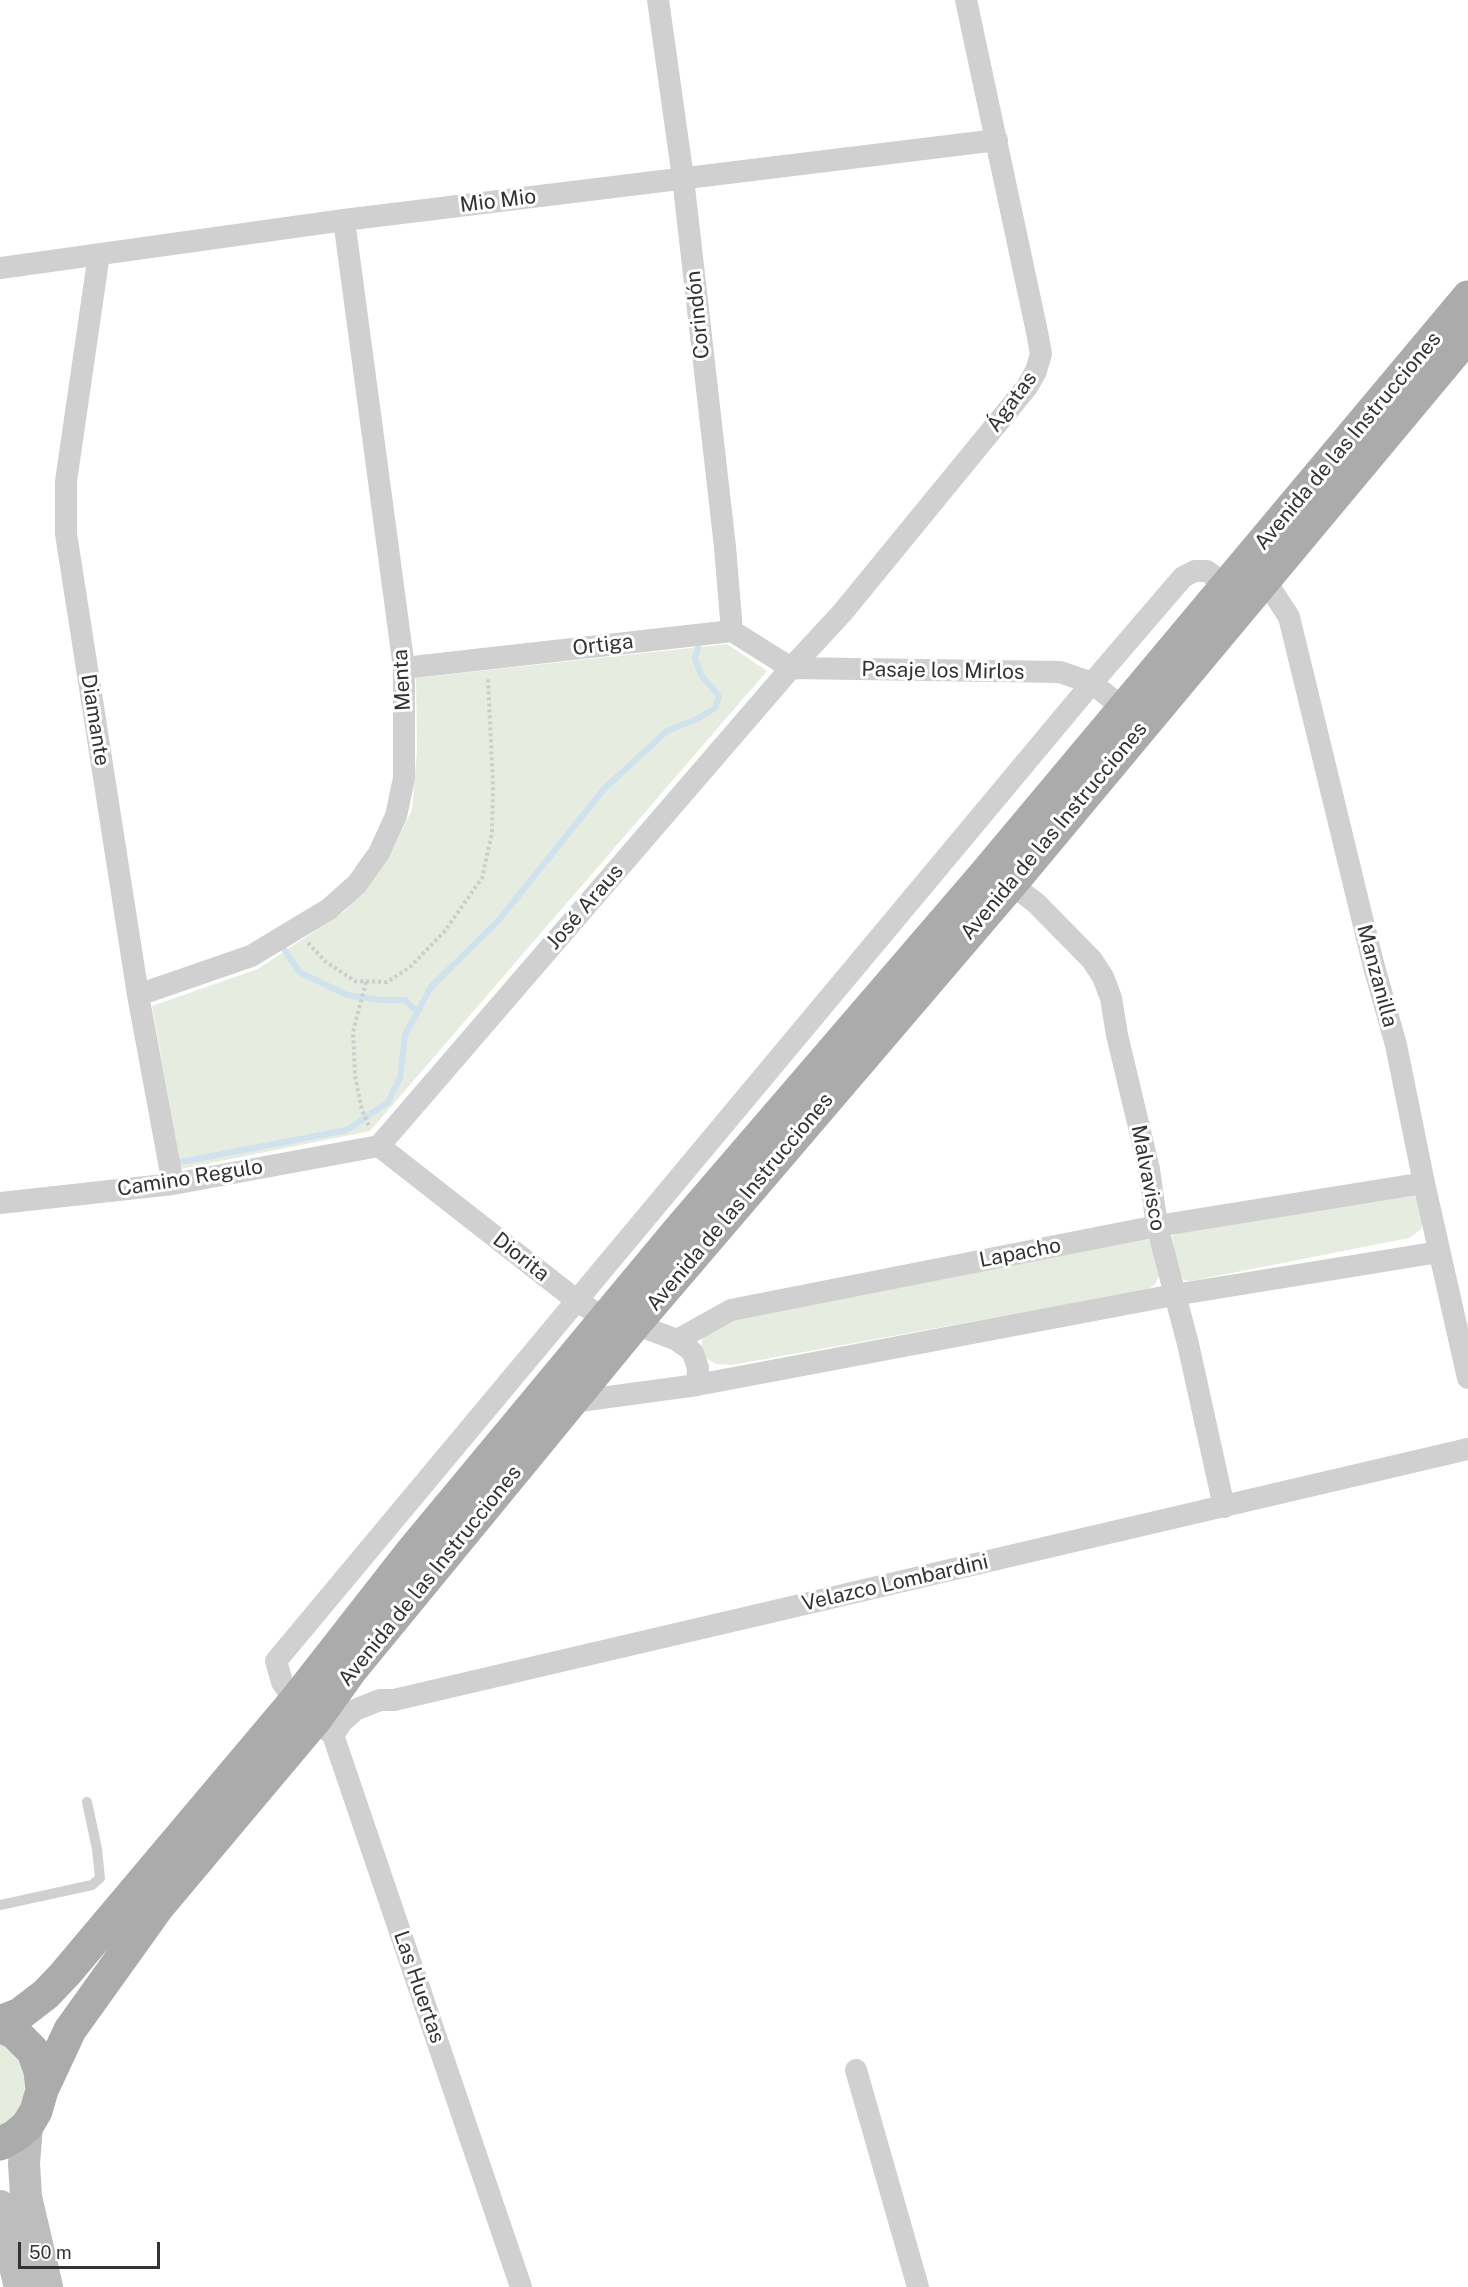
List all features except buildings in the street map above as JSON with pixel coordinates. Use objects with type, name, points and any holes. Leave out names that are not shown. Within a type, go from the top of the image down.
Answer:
[{"type":"main road","name":"Avenida de las Instrucciones","points":[[35,2109],[70,2030],[158,1907],[572,1402],[620,1321],[978,883],[1468,297]]},
{"type":"main road","name":"Avenida de las Instrucciones","points":[[0,2024],[20,2014],[46,1994],[314,1719],[321,1664],[413,1550],[1011,884],[1468,336]]},
{"type":"main road","points":[[0,2024],[15,2033],[33,2051],[40,2071],[24,2163],[26,2197],[47,2287]]},
{"type":"main road","points":[[0,2144],[15,2136],[35,2109]]},
{"type":"main road","points":[[0,2206],[20,2287]]},
{"type":"street","name":"Corindón","points":[[658,0],[683,178],[725,547],[732,631]]},
{"type":"street","name":"Ágatas","points":[[791,668],[864,586],[1027,387],[1036,371],[1041,354],[966,0]]},
{"type":"street","name":"Mio Mio","points":[[0,267],[344,220],[997,140]]},
{"type":"street","name":"Menta","points":[[138,995],[251,956],[329,909],[357,884],[379,853],[396,816],[404,778],[404,668],[344,220]]},
{"type":"street","name":"Diamante","points":[[99,254],[66,481],[66,534],[138,995],[173,1184]]},
{"type":"street","points":[[314,1719],[282,1683],[276,1661],[1092,682],[1183,577],[1195,571],[1207,571],[1227,586]]},
{"type":"street","name":"Manzanilla","points":[[1265,580],[1289,616],[1373,963],[1396,1045],[1424,1184],[1468,1378]]},
{"type":"street","points":[[732,631],[791,668]]},
{"type":"street","name":"Ortiga","points":[[404,668],[732,631]]},
{"type":"street","name":"Pasaje los Mirlos","points":[[791,668],[1060,672],[1092,682]]},
{"type":"street","name":"José Araus","points":[[375,1138],[791,668]]},
{"type":"street","points":[[1092,682],[1124,709]]},
{"type":"street","name":"Malvavisco","points":[[1011,884],[1036,903],[1092,960],[1104,977],[1111,998],[1117,1035],[1149,1169],[1157,1226],[1188,1344],[1224,1507]]},
{"type":"street","name":"Camino Regulo","points":[[0,1203],[173,1184],[375,1138]]},
{"type":"street","name":"Diorita","points":[[375,1138],[576,1300],[620,1321],[677,1340]]},
{"type":"street","name":"Lapacho","points":[[677,1340],[731,1310],[1157,1226],[1424,1184]]},
{"type":"street","points":[[572,1402],[697,1385],[1174,1295],[1439,1252]]},
{"type":"street","points":[[677,1340],[693,1353],[698,1368],[697,1385]]},
{"type":"street","name":"Velazco Lombardini","points":[[314,1719],[342,1722],[355,1710],[380,1700],[394,1700],[1468,1449]]},
{"type":"street","name":"Las Huertas","points":[[314,1719],[521,2287]]},
{"type":"street","points":[[856,2070],[918,2287]]},
{"type":"lane","points":[[0,1905],[92,1885],[100,1878],[97,1849],[87,1802]]},
{"type":"path","points":[[295,929],[326,962],[355,981],[365,983],[387,982],[410,967],[444,932],[482,878],[492,833],[493,786],[487,658]]},
{"type":"path","points":[[365,983],[353,1032],[355,1076],[362,1110],[375,1138]]},
{"type":"shaded area","points":[[727,644],[767,671],[370,1131],[181,1169],[152,1006],[258,969],[345,911],[387,861],[412,810],[417,750],[416,678]]},
{"type":"shaded area","points":[[1418,1195],[1424,1222],[1420,1230],[1409,1238],[1191,1281],[1184,1280],[1177,1272],[1172,1236],[1175,1232]]},
{"type":"shaded area","points":[[1143,1238],[1149,1240],[1160,1274],[1156,1283],[1148,1290],[732,1365],[716,1364],[703,1355],[701,1346],[703,1336],[728,1318]]},
{"type":"shaded area","points":[[0,2040],[18,2056],[26,2080],[17,2114],[0,2127]]},
{"type":"waterway","points":[[175,1163],[347,1130],[388,1102],[400,1078],[405,1035],[431,987],[498,921],[604,789],[667,731],[697,719],[715,708],[719,696],[701,675],[695,658],[700,640]]},
{"type":"waterway","points":[[280,943],[299,972],[347,995],[382,1000],[405,1000],[417,1012]]}]
